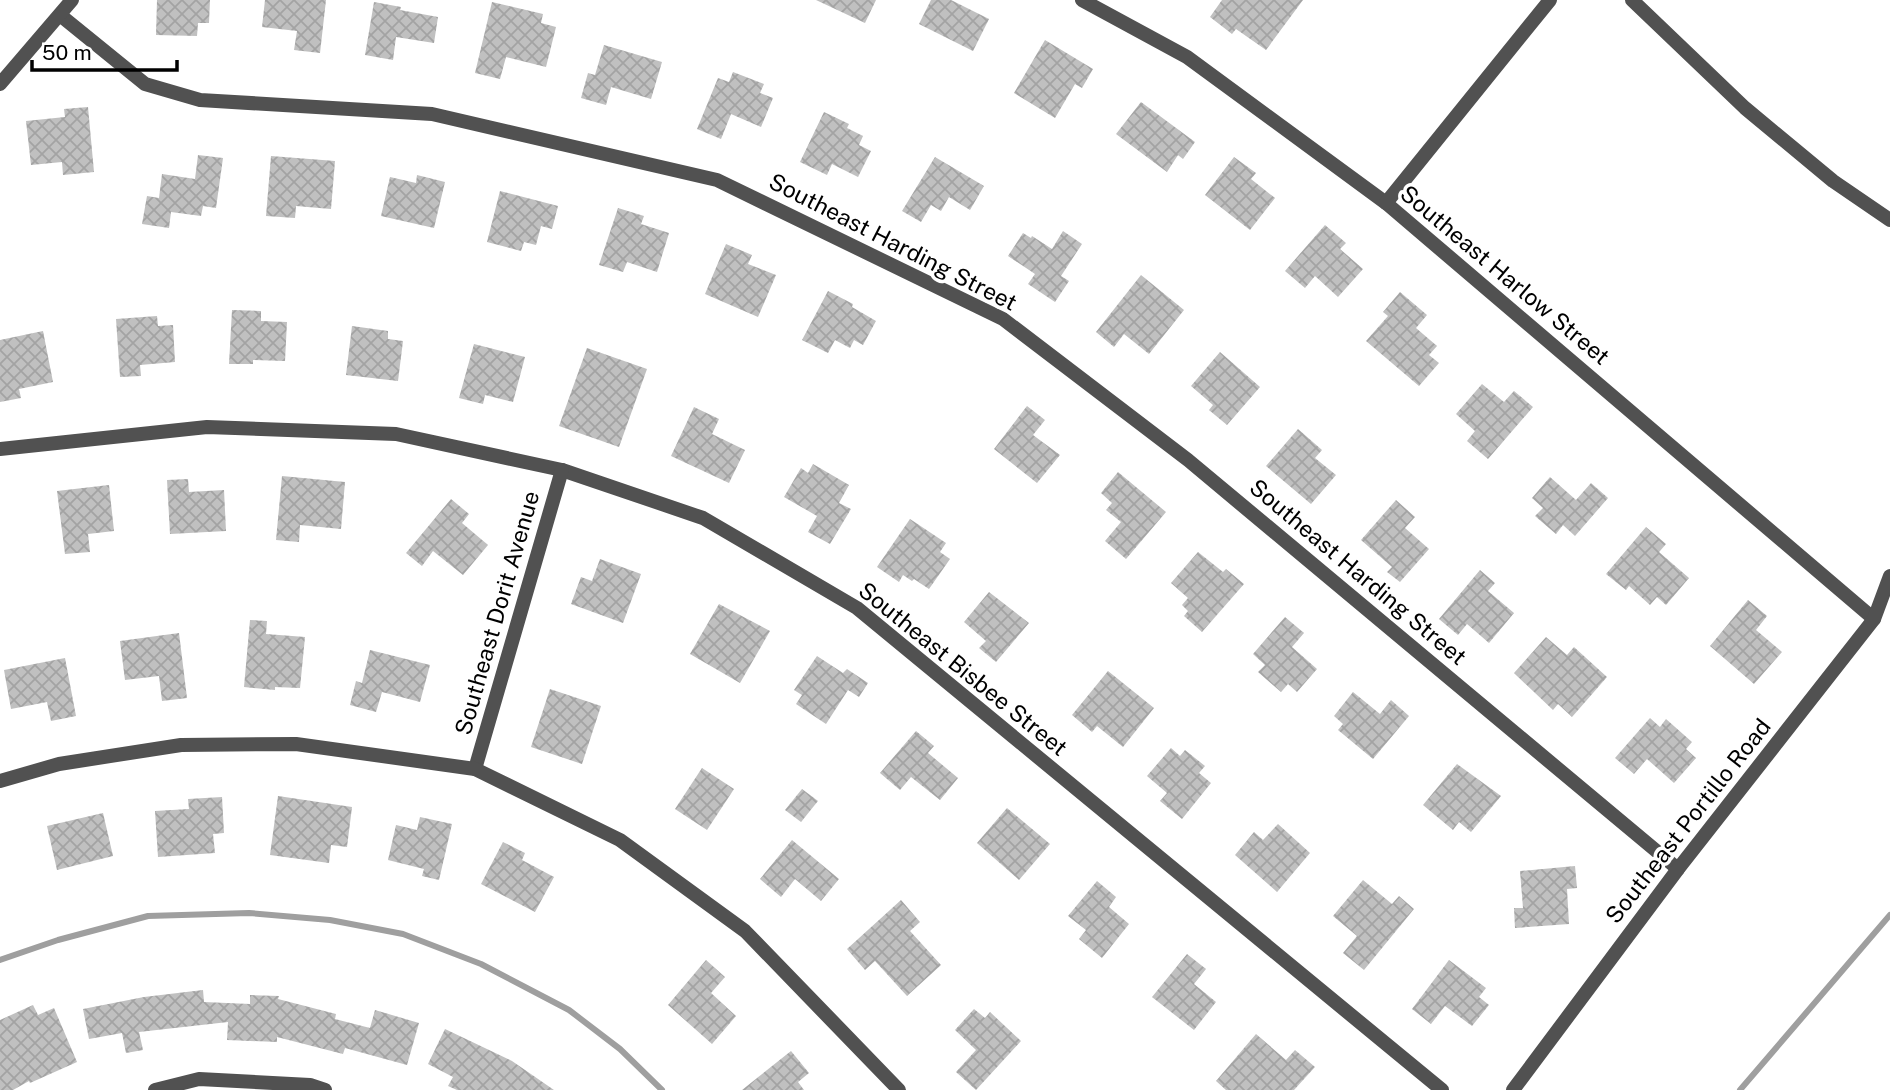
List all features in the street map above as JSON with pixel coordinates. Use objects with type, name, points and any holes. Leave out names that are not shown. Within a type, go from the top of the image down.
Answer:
[{"type":"street","points":[[0,84],[72,0]]},
{"type":"street","name":"Southeast Harlow Street","points":[[1082,0],[1187,57],[1386,203],[1874,619]]},
{"type":"street","points":[[1386,203],[1550,0]]},
{"type":"street","points":[[1632,0],[1745,108],[1833,181],[1890,220]]},
{"type":"street","name":"Southeast Harding Street","points":[[60,15],[145,84],[200,100],[432,114],[718,180],[1003,319],[1188,460],[1678,869]]},
{"type":"street","name":"Southeast Bisbee Street","points":[[0,449],[207,427],[396,434],[562,471],[704,518],[857,608],[1442,1090]]},
{"type":"street","name":"Southeast Dorit Avenue","points":[[475,769],[562,471]]},
{"type":"street","name":"Southeast Portillo Road","points":[[1513,1090],[1678,869],[1874,619],[1890,576]]},
{"type":"street","points":[[0,781],[59,764],[181,745],[296,744],[475,769],[620,840],[745,931],[899,1090]]},
{"type":"street","points":[[155,1090],[199,1079],[310,1085],[325,1090]]},
{"type":"building","points":[[157,0],[210,0],[209,23],[198,23],[197,36],[156,35]]},
{"type":"building","points":[[265,0],[326,0],[320,53],[294,50],[297,31],[262,27]]},
{"type":"building","points":[[816,0],[876,0],[865,23]]},
{"type":"building","points":[[931,0],[951,0],[989,19],[973,51],[919,24]]},
{"type":"building","points":[[1222,0],[1303,0],[1266,50],[1236,29],[1232,34],[1210,17]]},
{"type":"building","points":[[374,2],[438,17],[434,43],[396,37],[393,60],[365,55]]},
{"type":"building","points":[[492,2],[543,14],[541,23],[556,27],[546,67],[506,57],[500,79],[475,73]]},
{"type":"building","points":[[1045,40],[1093,69],[1082,88],[1075,84],[1055,118],[1014,93]]},
{"type":"building","points":[[604,45],[662,62],[651,99],[611,87],[606,105],[581,98],[588,73],[595,75]]},
{"type":"building","points":[[733,72],[764,84],[760,93],[773,98],[761,127],[731,114],[721,139],[697,129],[718,78],[729,82]]},
{"type":"building","points":[[1141,102],[1195,142],[1183,159],[1178,155],[1167,172],[1116,134]]},
{"type":"building","points":[[88,107],[94,172],[63,175],[62,162],[31,165],[26,121],[65,117],[64,109]]},
{"type":"building","points":[[824,112],[849,124],[847,128],[863,136],[859,145],[871,151],[858,177],[832,164],[827,175],[800,162]]},
{"type":"building","points":[[198,155],[223,158],[216,208],[203,206],[201,216],[171,212],[169,228],[142,224],[147,196],[159,198],[162,174],[195,179]]},
{"type":"building","points":[[271,156],[335,161],[331,209],[296,206],[295,218],[266,216]]},
{"type":"building","points":[[935,157],[984,186],[970,210],[949,197],[941,211],[931,205],[921,222],[902,211]]},
{"type":"building","points":[[1234,157],[1256,173],[1251,179],[1275,198],[1250,230],[1205,195]]},
{"type":"building","points":[[417,175],[445,182],[434,228],[381,216],[390,177],[416,183]]},
{"type":"building","points":[[500,191],[558,206],[552,229],[541,226],[536,245],[524,242],[521,251],[487,242]]},
{"type":"building","points":[[618,208],[644,216],[641,224],[669,233],[657,272],[627,262],[623,272],[599,265]]},
{"type":"building","points":[[1325,225],[1346,243],[1340,249],[1363,269],[1338,297],[1315,276],[1305,288],[1285,271]]},
{"type":"building","points":[[1063,231],[1082,244],[1061,276],[1069,281],[1055,302],[1028,284],[1035,274],[1008,256],[1023,233],[1052,249]]},
{"type":"building","points":[[726,244],[752,255],[748,264],[776,275],[758,317],[705,294]]},
{"type":"building","points":[[1141,275],[1184,310],[1149,354],[1124,334],[1114,347],[1096,332]]},
{"type":"building","points":[[828,291],[853,304],[852,307],[876,321],[863,345],[854,340],[850,348],[835,340],[828,353],[802,340]]},
{"type":"building","points":[[1400,292],[1427,315],[1416,328],[1437,346],[1429,355],[1439,363],[1419,386],[1366,341],[1388,316],[1383,312]]},
{"type":"building","points":[[232,310],[261,311],[261,321],[287,322],[285,361],[253,360],[253,364],[229,364]]},
{"type":"building","points":[[157,316],[158,326],[173,325],[175,362],[140,365],[141,376],[120,377],[116,319]]},
{"type":"building","points":[[352,326],[388,331],[388,339],[403,341],[398,381],[346,375]]},
{"type":"building","points":[[43,331],[53,382],[19,389],[21,398],[0,402],[0,340]]},
{"type":"building","points":[[474,344],[525,357],[513,402],[485,395],[483,404],[459,398]]},
{"type":"building","points":[[587,348],[647,369],[619,447],[559,426]]},
{"type":"building","points":[[1220,352],[1260,387],[1227,425],[1209,410],[1213,405],[1191,386]]},
{"type":"building","points":[[1482,384],[1504,402],[1514,391],[1533,407],[1488,459],[1467,441],[1475,431],[1456,414]]},
{"type":"building","points":[[1027,406],[1045,420],[1033,435],[1060,455],[1037,483],[994,449]]},
{"type":"building","points":[[694,407],[719,419],[712,434],[745,450],[729,483],[671,456]]},
{"type":"building","points":[[1298,429],[1322,450],[1315,458],[1336,475],[1311,504],[1266,466]]},
{"type":"building","points":[[813,464],[849,485],[839,503],[851,509],[830,544],[808,532],[817,516],[784,497],[801,468],[808,473]]},
{"type":"building","points":[[1118,472],[1166,512],[1126,559],[1105,541],[1121,522],[1106,510],[1112,503],[1101,493]]},
{"type":"building","points":[[282,476],[345,482],[341,529],[300,525],[299,542],[276,540]]},
{"type":"building","points":[[1550,477],[1576,500],[1591,483],[1608,498],[1575,536],[1563,525],[1556,534],[1535,516],[1543,508],[1532,498]]},
{"type":"building","points":[[188,479],[189,492],[224,490],[226,531],[170,534],[167,480]]},
{"type":"building","points":[[109,485],[114,531],[88,534],[90,552],[65,554],[57,491]]},
{"type":"building","points":[[451,499],[469,514],[462,523],[488,545],[463,575],[433,551],[422,566],[406,553]]},
{"type":"building","points":[[1396,500],[1415,517],[1405,528],[1429,549],[1400,582],[1387,572],[1392,567],[1361,540]]},
{"type":"building","points":[[910,519],[946,543],[940,552],[950,559],[929,589],[903,575],[899,582],[877,567]]},
{"type":"building","points":[[1646,527],[1666,544],[1659,552],[1689,578],[1666,605],[1657,597],[1650,605],[1629,586],[1626,590],[1606,574]]},
{"type":"building","points":[[1198,552],[1223,572],[1226,569],[1244,584],[1202,632],[1184,616],[1188,611],[1182,605],[1188,598],[1171,583]]},
{"type":"building","points":[[600,559],[641,574],[623,623],[571,604],[581,577],[592,581]]},
{"type":"building","points":[[1480,570],[1495,583],[1488,591],[1514,613],[1489,643],[1467,624],[1458,635],[1439,619]]},
{"type":"building","points":[[989,592],[1029,623],[996,662],[979,648],[986,641],[964,622]]},
{"type":"building","points":[[1748,600],[1767,616],[1756,630],[1782,652],[1754,684],[1710,646]]},
{"type":"building","points":[[719,604],[770,631],[740,683],[690,654]]},
{"type":"building","points":[[1285,617],[1304,633],[1292,647],[1317,669],[1297,692],[1288,684],[1281,692],[1258,672],[1265,665],[1253,654]]},
{"type":"building","points":[[250,620],[267,621],[266,634],[305,637],[300,688],[275,687],[275,690],[244,687]]},
{"type":"building","points":[[179,633],[187,698],[162,701],[159,676],[125,680],[120,641]]},
{"type":"building","points":[[1546,637],[1567,655],[1574,647],[1607,677],[1572,717],[1558,704],[1553,710],[1514,673]]},
{"type":"building","points":[[370,650],[430,665],[420,702],[382,692],[376,712],[350,705],[356,681],[362,683]]},
{"type":"building","points":[[817,656],[843,673],[847,669],[868,683],[859,697],[848,690],[826,724],[796,704],[802,695],[794,690]]},
{"type":"building","points":[[65,658],[76,716],[51,721],[47,702],[11,709],[4,670]]},
{"type":"building","points":[[1108,671],[1154,708],[1123,747],[1097,726],[1092,732],[1072,715]]},
{"type":"building","points":[[550,689],[601,706],[582,764],[531,747]]},
{"type":"building","points":[[1353,692],[1380,714],[1391,700],[1409,716],[1373,759],[1338,730],[1343,724],[1334,716]]},
{"type":"building","points":[[1650,718],[1660,727],[1666,719],[1692,742],[1686,749],[1696,758],[1674,783],[1647,759],[1634,774],[1615,758]]},
{"type":"building","points":[[916,731],[934,746],[928,753],[958,778],[940,800],[911,777],[900,790],[880,773]]},
{"type":"building","points":[[1171,748],[1180,756],[1185,750],[1205,766],[1199,773],[1211,783],[1182,819],[1160,801],[1167,793],[1147,776]]},
{"type":"building","points":[[1457,764],[1501,796],[1471,832],[1459,822],[1453,830],[1423,805]]},
{"type":"building","points":[[702,768],[734,789],[707,830],[675,809]]},
{"type":"building","points":[[802,789],[818,801],[801,822],[785,810]]},
{"type":"building","points":[[278,796],[352,807],[347,847],[331,845],[329,863],[270,855]]},
{"type":"building","points":[[222,797],[224,833],[213,834],[215,853],[158,857],[155,811],[189,809],[188,799]]},
{"type":"building","points":[[1007,808],[1050,844],[1019,880],[977,843]]},
{"type":"building","points":[[103,813],[113,856],[57,870],[47,826]]},
{"type":"building","points":[[420,817],[452,824],[439,880],[422,876],[424,869],[388,860],[396,825],[417,830]]},
{"type":"building","points":[[1278,824],[1310,853],[1277,892],[1235,855],[1254,832],[1263,840]]},
{"type":"building","points":[[792,840],[839,879],[821,901],[795,879],[781,897],[760,879]]},
{"type":"building","points":[[503,842],[525,853],[522,860],[554,877],[535,912],[481,884]]},
{"type":"building","points":[[1575,866],[1577,888],[1567,889],[1569,924],[1515,928],[1514,908],[1523,908],[1520,871]]},
{"type":"building","points":[[1363,880],[1392,904],[1399,896],[1414,909],[1364,970],[1343,953],[1357,936],[1333,916]]},
{"type":"building","points":[[1097,881],[1116,897],[1109,907],[1129,924],[1102,958],[1079,939],[1086,930],[1068,916]]},
{"type":"building","points":[[901,900],[920,922],[910,931],[941,965],[907,996],[875,961],[865,970],[847,949]]},
{"type":"building","points":[[1187,954],[1206,969],[1194,984],[1216,1002],[1194,1030],[1152,997]]},
{"type":"building","points":[[706,960],[725,977],[711,993],[736,1016],[712,1044],[668,1005]]},
{"type":"building","points":[[1449,960],[1486,988],[1479,997],[1489,1005],[1472,1026],[1445,1006],[1431,1024],[1412,1009]]},
{"type":"building","points":[[203,990],[204,1002],[250,1004],[250,995],[279,996],[278,999],[336,1014],[335,1019],[370,1028],[375,1010],[419,1023],[407,1065],[345,1048],[343,1054],[277,1037],[277,1042],[227,1040],[228,1022],[139,1032],[143,1050],[126,1053],[122,1033],[89,1039],[83,1009],[144,997]]},
{"type":"building","points":[[33,1005],[38,1015],[54,1008],[77,1062],[13,1090],[0,1090],[0,1020]]},
{"type":"building","points":[[974,1009],[985,1018],[990,1012],[1021,1041],[976,1090],[956,1072],[976,1050],[955,1030]]},
{"type":"building","points":[[445,1029],[512,1061],[554,1090],[457,1090],[448,1086],[453,1077],[428,1064]]},
{"type":"building","points":[[1256,1034],[1286,1060],[1295,1050],[1315,1067],[1294,1090],[1226,1090],[1216,1081]]},
{"type":"building","points":[[791,1051],[809,1073],[798,1082],[804,1090],[742,1090]]},
{"type":"waterway","points":[[0,960],[58,940],[148,916],[249,913],[330,920],[403,934],[481,964],[569,1010],[620,1049],[662,1090]]},
{"type":"waterway","points":[[1740,1090],[1890,915]]}]
